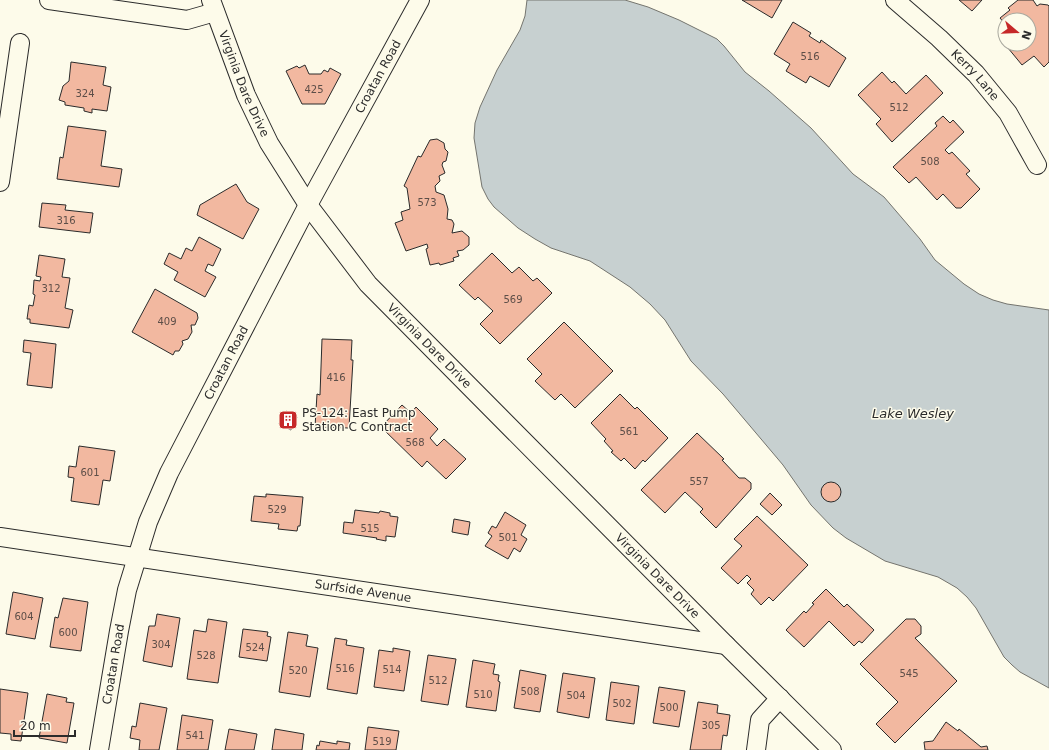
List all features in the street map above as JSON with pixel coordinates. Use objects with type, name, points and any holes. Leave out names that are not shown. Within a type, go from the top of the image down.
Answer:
[{"type":"street","name":"Virginia Dare Drive","points":[[49,0],[187,20],[213,6],[249,102],[269,143],[308,206],[368,284],[832,750]]},
{"type":"street","name":"Croatan Road","points":[[100,750],[118,631],[136,557],[148,522],[169,473],[308,206],[420,0]]},
{"type":"street","name":"Kerry Lane","points":[[895,0],[939,38],[976,74],[1008,113],[1037,165]]},
{"type":"street","points":[[0,182],[20,43]]},
{"type":"street","name":"Surfside Avenue","points":[[0,537],[726,645]]},
{"type":"street","points":[[756,750],[760,720],[780,698]]},
{"type":"water","name":"Lake Wesley","points":[[527,0],[625,0],[648,7],[679,20],[717,39],[745,72],[811,128],[853,174],[884,197],[920,239],[935,260],[964,284],[979,294],[993,300],[1007,304],[1049,310],[1049,688],[1020,672],[1004,657],[976,608],[957,588],[938,577],[885,561],[846,538],[833,528],[811,505],[783,465],[723,394],[691,361],[665,320],[650,304],[630,287],[590,261],[551,248],[535,239],[518,228],[494,207],[482,187],[474,138],[475,123],[480,107],[497,70],[520,30],[525,16]]},
{"type":"building","points":[[742,0],[782,0],[772,18]]},
{"type":"building","points":[[959,0],[982,0],[972,11]]},
{"type":"building","points":[[1018,0],[1033,0],[1037,6],[1040,4],[1049,6],[1049,62],[1044,67],[1034,56],[1022,65],[1011,52],[1037,52],[1037,12],[1008,12],[1010,10],[1008,8]]},
{"type":"building","points":[[793,22],[811,33],[809,36],[820,43],[821,40],[846,58],[829,87],[810,76],[806,83],[786,71],[790,64],[774,54]]},
{"type":"building","points":[[71,62],[106,67],[103,85],[111,87],[107,111],[92,109],[92,113],[84,111],[84,108],[65,105],[65,102],[59,100],[63,86],[69,81]]},
{"type":"building","points":[[305,65],[309,74],[321,74],[324,70],[328,72],[330,68],[341,74],[325,104],[302,104],[286,71],[297,66],[299,68]]},
{"type":"building","points":[[882,72],[892,83],[894,81],[906,94],[926,75],[943,93],[892,142],[876,124],[881,119],[858,95]]},
{"type":"building","points":[[943,116],[950,123],[953,120],[964,132],[945,150],[949,154],[952,152],[970,171],[966,174],[980,189],[961,208],[956,208],[943,194],[937,200],[916,177],[909,183],[893,167],[937,126],[935,123]]},
{"type":"building","points":[[68,126],[106,131],[101,166],[122,169],[119,187],[57,179],[60,157],[63,158]]},
{"type":"building","points":[[437,139],[444,143],[445,149],[448,152],[446,161],[443,162],[442,165],[445,173],[439,176],[440,181],[435,186],[436,192],[444,195],[448,209],[447,219],[452,220],[454,224],[452,233],[462,231],[469,237],[469,245],[463,250],[457,251],[459,256],[453,258],[454,261],[440,265],[439,263],[430,265],[426,249],[428,248],[427,244],[406,251],[395,223],[403,220],[401,212],[410,209],[407,188],[404,186],[418,156],[421,157],[430,140]]},
{"type":"building","points":[[236,184],[247,202],[259,209],[243,239],[197,215],[200,205]]},
{"type":"building","points":[[42,203],[66,205],[65,210],[93,213],[90,233],[39,227]]},
{"type":"building","points":[[199,237],[221,249],[213,266],[208,264],[205,271],[216,277],[205,297],[174,280],[178,272],[164,264],[169,253],[181,259],[186,248],[192,251]]},
{"type":"building","points":[[492,253],[512,273],[519,267],[533,281],[537,278],[552,293],[500,344],[480,324],[493,311],[478,297],[475,300],[459,285]]},
{"type":"building","points":[[39,255],[65,259],[62,277],[70,278],[65,308],[73,310],[69,328],[30,323],[30,319],[27,319],[29,305],[33,306],[35,295],[33,294],[34,280],[40,281],[41,277],[36,276]]},
{"type":"building","points":[[155,289],[197,313],[198,318],[195,325],[191,325],[192,332],[188,339],[182,341],[183,344],[179,351],[175,351],[173,355],[132,332]]},
{"type":"building","points":[[564,322],[613,371],[575,408],[561,394],[555,400],[535,381],[542,374],[527,359]]},
{"type":"building","points":[[322,339],[352,340],[351,360],[353,360],[349,428],[315,427],[317,394],[320,395]]},
{"type":"building","points":[[24,340],[56,344],[52,388],[27,385],[31,353],[23,352]]},
{"type":"building","points":[[620,394],[635,409],[637,407],[668,438],[645,462],[643,460],[635,469],[624,458],[621,461],[611,452],[613,451],[604,441],[606,439],[591,423]]},
{"type":"building","points":[[402,405],[411,413],[416,407],[438,429],[430,438],[437,446],[444,439],[466,459],[446,479],[427,461],[422,467],[381,427]]},
{"type":"building","name":"PS-124: East Pump Station C Contract","points":[[286,411],[297,417],[291,430],[279,424]]},
{"type":"building","points":[[697,433],[724,459],[722,460],[739,478],[745,478],[751,483],[751,489],[716,528],[700,512],[703,509],[685,492],[665,513],[641,490]]},
{"type":"building","points":[[79,446],[115,451],[110,481],[103,480],[99,505],[71,501],[74,478],[68,477],[69,466],[76,467]]},
{"type":"building","points":[[831,482],[838,485],[841,492],[838,499],[831,502],[824,499],[821,492],[824,485]]},
{"type":"building","points":[[770,493],[782,505],[772,515],[760,504]]},
{"type":"building","points":[[266,494],[303,497],[300,526],[298,526],[297,531],[278,529],[279,524],[251,521],[254,496],[266,497]]},
{"type":"building","points":[[355,510],[379,513],[380,511],[390,513],[390,516],[398,517],[395,537],[386,536],[386,541],[376,539],[377,538],[343,533],[344,522],[353,523]]},
{"type":"building","points":[[505,512],[526,525],[521,535],[527,539],[520,552],[514,548],[508,559],[485,546],[492,536],[488,533],[492,526],[496,528]]},
{"type":"building","points":[[757,516],[808,565],[773,601],[769,597],[761,605],[751,594],[754,590],[747,583],[751,579],[747,575],[738,584],[721,568],[742,546],[734,539]]},
{"type":"building","points":[[454,519],[470,522],[468,535],[452,532]]},
{"type":"building","points":[[826,589],[844,607],[847,604],[874,630],[862,643],[859,641],[854,646],[829,621],[804,647],[786,630],[804,611],[806,613],[814,604],[812,603]]},
{"type":"building","points":[[13,592],[43,598],[35,639],[6,634]]},
{"type":"building","points":[[63,598],[88,602],[81,651],[50,647],[55,617],[58,618]]},
{"type":"building","points":[[157,614],[180,618],[172,667],[143,661],[149,626],[155,626]]},
{"type":"building","points":[[208,619],[227,622],[218,683],[187,679],[194,630],[206,632]]},
{"type":"building","points":[[906,619],[915,619],[921,626],[921,634],[915,638],[957,681],[895,743],[876,724],[898,702],[860,664]]},
{"type":"building","points":[[243,629],[268,632],[267,636],[271,637],[267,661],[239,657]]},
{"type":"building","points":[[288,632],[308,635],[306,646],[318,648],[310,697],[279,692]]},
{"type":"building","points":[[335,638],[347,640],[346,645],[364,648],[357,694],[327,689]]},
{"type":"building","points":[[393,648],[410,651],[404,691],[374,687],[379,650],[393,652]]},
{"type":"building","points":[[428,655],[456,659],[448,705],[421,701]]},
{"type":"building","points":[[473,660],[495,664],[493,674],[499,675],[498,681],[500,682],[496,711],[466,707]]},
{"type":"building","points":[[520,670],[546,675],[540,712],[514,708]]},
{"type":"building","points":[[563,673],[595,678],[589,718],[557,712]]},
{"type":"building","points":[[611,682],[639,686],[634,724],[606,720]]},
{"type":"building","points":[[659,687],[685,691],[679,727],[653,723]]},
{"type":"building","points":[[0,689],[28,693],[21,741],[11,740],[11,734],[0,733]]},
{"type":"building","points":[[47,694],[67,698],[66,702],[74,703],[67,743],[39,738]]},
{"type":"building","points":[[698,702],[718,705],[717,713],[730,715],[727,736],[723,735],[721,750],[690,750]]},
{"type":"building","points":[[140,703],[167,708],[159,750],[139,750],[140,740],[130,738],[132,726],[136,727]]},
{"type":"building","points":[[182,715],[213,720],[208,750],[177,750]]},
{"type":"building","points":[[946,722],[958,731],[959,729],[981,747],[987,746],[988,750],[925,750],[924,742],[933,741]]},
{"type":"building","points":[[368,727],[399,731],[396,750],[365,750]]},
{"type":"building","points":[[229,729],[257,734],[254,750],[225,750]]},
{"type":"building","points":[[275,729],[304,734],[302,750],[272,750]]},
{"type":"building","points":[[320,741],[337,744],[337,741],[350,743],[349,750],[316,750]]},
{"type":"place","name":"PS-124: East Pump Station C Contract","points":[[288,420]]}]
